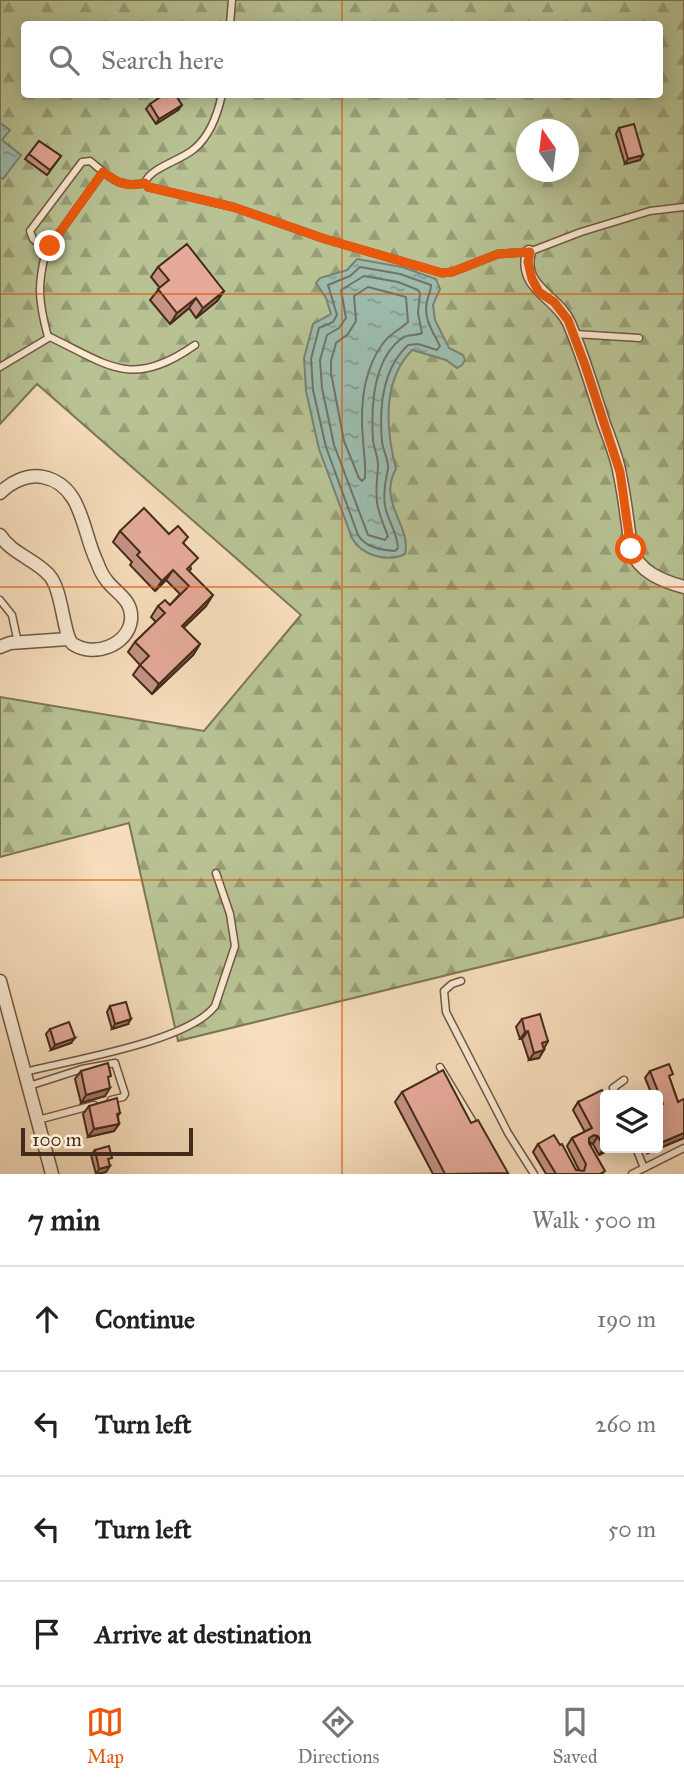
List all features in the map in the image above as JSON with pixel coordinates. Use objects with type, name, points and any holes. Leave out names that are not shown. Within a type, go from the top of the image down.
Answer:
[{"type":"street","points":[[530,252],[528,262],[532,279],[539,292],[562,312],[573,334],[620,472],[635,560],[661,581],[684,587]]},
{"type":"street","points":[[0,493],[19,480],[33,476],[47,478],[64,486],[76,504],[97,563],[107,581],[128,604],[131,621],[127,635],[118,643],[92,649],[73,644],[68,639],[62,604],[50,576],[11,548],[0,535]]},
{"type":"street","points":[[0,648],[18,643],[68,639]]},
{"type":"street","points":[[0,981],[4,1011],[25,1072],[52,1174]]},
{"type":"lane","points":[[230,21],[232,0]]},
{"type":"lane","points":[[145,183],[149,174],[196,148],[219,110],[221,98]]},
{"type":"lane","points":[[47,247],[33,239],[30,231],[79,164],[90,162],[121,185],[145,183]]},
{"type":"lane","points":[[48,337],[38,294],[39,276],[47,247],[103,172]]},
{"type":"lane","points":[[145,183],[148,187],[233,207],[442,273],[452,272],[498,254],[530,252],[581,232],[650,211],[684,207]]},
{"type":"lane","points":[[573,334],[639,338]]},
{"type":"lane","points":[[48,337],[118,369],[149,369],[178,357],[195,345]]},
{"type":"lane","points":[[0,367],[48,337]]},
{"type":"lane","points":[[0,600],[12,615],[18,643]]},
{"type":"lane","points":[[25,1072],[156,1038],[209,1014],[215,1006],[235,946],[230,914],[216,873]]},
{"type":"lane","points":[[461,981],[444,991],[446,1012],[508,1133],[534,1174]]},
{"type":"lane","points":[[29,1086],[109,1063],[118,1066],[123,1097],[38,1119]]},
{"type":"lane","points":[[440,1066],[482,1138]]},
{"type":"lane","points":[[614,1090],[624,1080]]},
{"type":"lane","points":[[632,1174],[684,1148]]},
{"type":"lane","points":[[639,1153],[656,1174]]},
{"type":"green space","points":[[0,0],[684,0],[684,917],[178,1041],[129,823],[0,857],[0,697],[204,731],[301,615],[37,384],[0,424]]},
{"type":"water","points":[[0,123],[10,130],[2,140],[21,155],[3,179],[0,177]]},
{"type":"water","points":[[357,259],[402,267],[436,279],[440,289],[433,305],[435,320],[449,348],[463,355],[465,360],[457,368],[446,360],[412,350],[395,376],[389,422],[396,469],[390,492],[406,544],[405,554],[390,558],[368,553],[352,538],[319,449],[306,391],[304,358],[313,324],[331,314],[326,298],[316,283],[320,278],[347,270]]},
{"type":"building","points":[[159,98],[178,98],[182,105],[159,119],[150,104]]},
{"type":"building","points":[[634,124],[643,155],[628,159],[619,128]]},
{"type":"building","points":[[39,141],[61,156],[50,170],[29,154]]},
{"type":"building","points":[[187,244],[224,291],[203,308],[196,298],[177,313],[158,289],[169,280],[158,267]]},
{"type":"building","points":[[144,508],[169,534],[178,526],[188,537],[183,543],[198,558],[187,569],[213,595],[182,626],[200,644],[159,684],[140,665],[149,656],[135,642],[165,613],[158,606],[165,600],[170,605],[189,586],[173,570],[162,581],[137,555],[140,552],[120,531]]},
{"type":"building","points":[[126,1002],[131,1019],[115,1024],[110,1006]]},
{"type":"building","points":[[540,1014],[548,1041],[542,1043],[544,1050],[534,1053],[522,1019]]},
{"type":"building","points":[[69,1022],[75,1038],[55,1045],[50,1029]]},
{"type":"building","points":[[108,1063],[110,1088],[86,1095],[81,1071]]},
{"type":"building","points":[[669,1064],[673,1074],[669,1076],[678,1102],[684,1099],[684,1133],[663,1142],[663,1090],[657,1090],[650,1071]]},
{"type":"building","points":[[443,1070],[471,1123],[478,1120],[508,1173],[445,1174],[402,1092]]},
{"type":"building","points":[[600,1091],[600,1140],[594,1135],[589,1138],[589,1143],[605,1171],[600,1174],[556,1174],[538,1144],[554,1135],[576,1170],[584,1171],[586,1164],[572,1138],[592,1128],[578,1102]]},
{"type":"building","points":[[117,1098],[119,1124],[94,1129],[89,1106]]},
{"type":"building","points":[[109,1146],[112,1158],[108,1159],[110,1166],[99,1169],[95,1150]]},
{"type":"route","points":[[50,246],[103,172],[121,185],[145,183],[148,187],[233,207],[374,255],[442,273],[452,272],[498,254],[530,252],[528,262],[532,279],[539,292],[554,302],[568,320],[585,365],[620,472],[631,549]]}]
